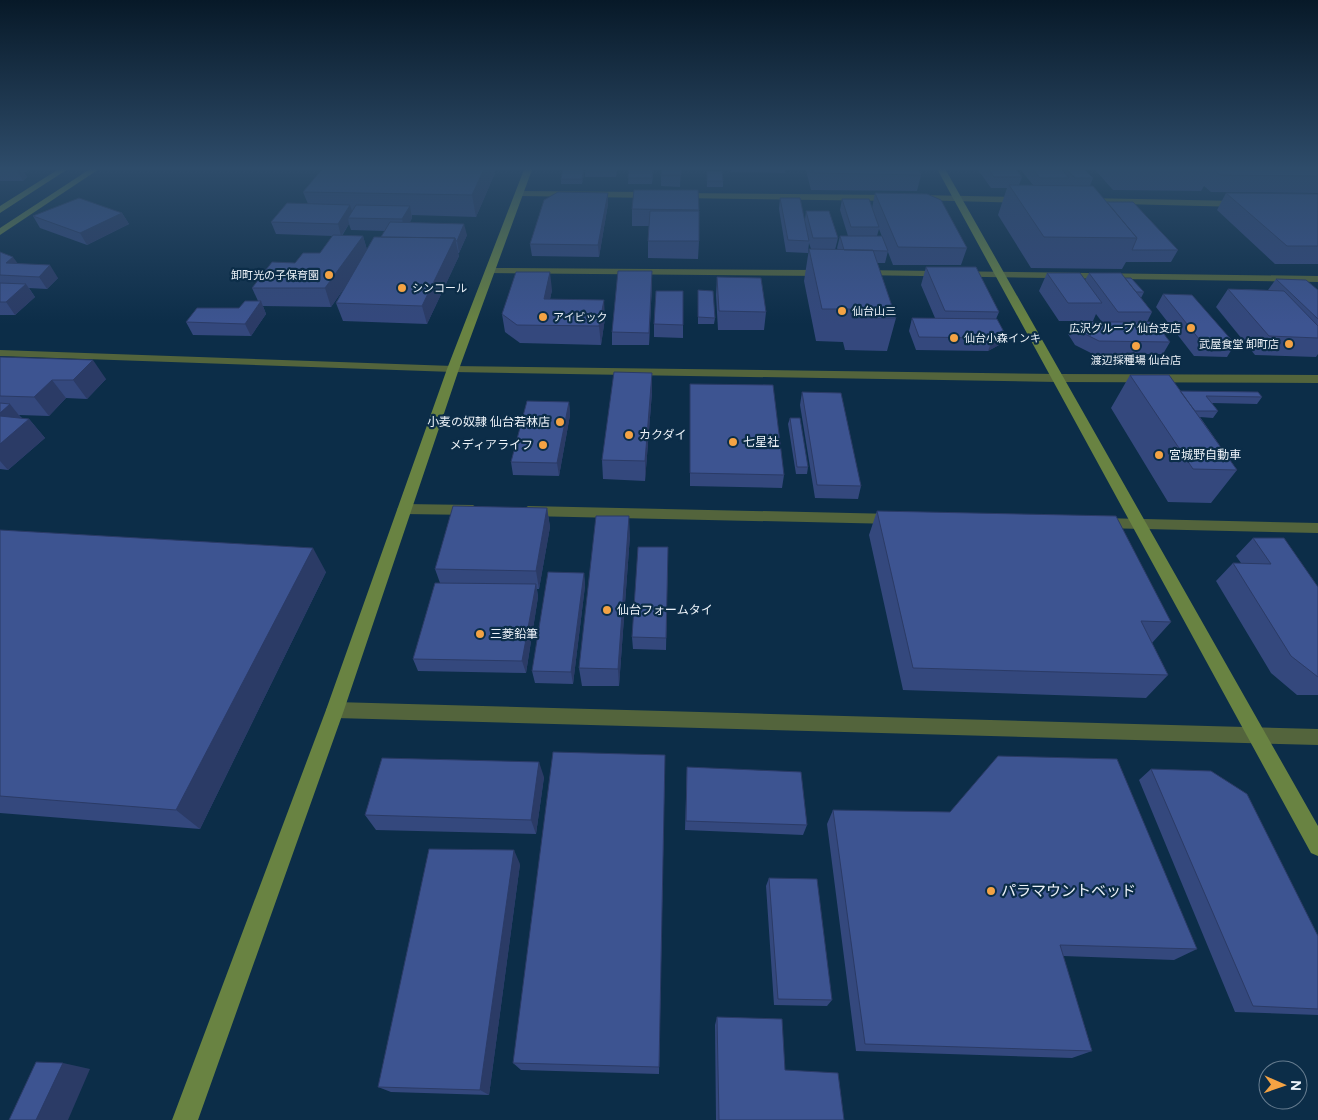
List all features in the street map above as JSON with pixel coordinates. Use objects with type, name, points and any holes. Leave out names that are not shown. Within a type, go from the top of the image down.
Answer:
[{"type":"street","points":[[0,232],[19,219]]},
{"type":"street","points":[[185,1120],[335,710],[453,369],[510,219]]},
{"type":"street","points":[[968,219],[1318,846]]},
{"type":"street","points":[[490,271],[998,274],[1318,279]]},
{"type":"street","points":[[0,353],[453,369],[1057,378],[1318,379]]},
{"type":"street","points":[[404,509],[484,510]]},
{"type":"street","points":[[514,511],[910,519]]},
{"type":"street","points":[[1089,523],[1318,528]]},
{"type":"street","points":[[335,710],[1318,737]]},
{"type":"building","points":[[42,219],[109,219],[80,233]]},
{"type":"building","points":[[273,219],[341,219],[338,224],[271,222]]},
{"type":"building","points":[[538,219],[603,219],[598,245],[530,244]]},
{"type":"building","points":[[649,219],[699,219],[699,241],[648,241]]},
{"type":"building","points":[[784,219],[804,219],[809,241],[788,240]]},
{"type":"building","points":[[808,219],[832,219],[838,238],[813,238]]},
{"type":"building","points":[[849,219],[876,219],[879,227],[851,227]]},
{"type":"building","points":[[886,219],[951,219],[967,248],[898,247]]},
{"type":"building","points":[[1032,219],[1121,219],[1137,238],[1044,237]]},
{"type":"building","points":[[1121,219],[1149,219],[1178,250],[1132,250],[1137,238]]},
{"type":"building","points":[[1256,219],[1318,219],[1318,246],[1287,246]]},
{"type":"building","points":[[390,222],[464,224],[457,241],[455,238],[381,237]]},
{"type":"building","points":[[333,235],[363,236],[325,288],[252,288],[272,262],[295,263],[303,253],[320,253]]},
{"type":"building","points":[[840,236],[882,236],[888,251],[844,250]]},
{"type":"building","points":[[374,237],[455,238],[422,306],[336,303]]},
{"type":"building","points":[[809,249],[873,250],[896,318],[852,318],[850,309],[822,309]]},
{"type":"building","points":[[0,252],[13,257],[6,263],[50,265],[39,277],[0,275]]},
{"type":"building","points":[[926,267],[976,267],[999,312],[945,311]]},
{"type":"building","points":[[618,271],[652,271],[649,333],[612,332]]},
{"type":"building","points":[[516,272],[550,272],[544,299],[604,300],[599,326],[517,325],[502,314]]},
{"type":"building","points":[[1047,273],[1080,273],[1102,303],[1068,303]]},
{"type":"building","points":[[1089,273],[1121,273],[1152,312],[1118,312]]},
{"type":"building","points":[[717,277],[761,278],[766,312],[719,311]]},
{"type":"building","points":[[1125,278],[1131,278],[1144,292],[1136,292]]},
{"type":"building","points":[[1276,279],[1306,280],[1318,290],[1318,319]]},
{"type":"building","points":[[0,283],[26,284],[6,302],[0,302]]},
{"type":"building","points":[[1228,289],[1284,291],[1318,326],[1318,338],[1269,336]]},
{"type":"building","points":[[698,290],[713,291],[715,318],[698,317]]},
{"type":"building","points":[[656,291],[683,291],[683,325],[654,324]]},
{"type":"building","points":[[1163,294],[1192,295],[1235,344],[1203,344]]},
{"type":"building","points":[[245,301],[261,301],[245,324],[186,322],[197,308],[239,308]]},
{"type":"building","points":[[912,318],[997,319],[1004,332],[993,338],[919,337]]},
{"type":"building","points":[[1074,322],[1155,322],[1170,342],[1099,341],[1081,332]]},
{"type":"building","points":[[0,357],[93,360],[73,380],[52,380],[34,397],[0,396]]},
{"type":"building","name":"カクダイ","points":[[614,372],[652,373],[645,461],[602,460]]},
{"type":"building","points":[[1130,375],[1169,375],[1237,470],[1193,469]]},
{"type":"building","name":"七星社","points":[[690,384],[773,385],[784,475],[690,473]]},
{"type":"building","points":[[1180,391],[1258,392],[1262,397],[1206,396],[1218,411],[1195,411]]},
{"type":"building","points":[[802,392],[841,393],[861,486],[817,485]]},
{"type":"building","name":"メディアライフ","points":[[527,401],[569,402],[557,463],[511,462]]},
{"type":"building","points":[[0,403],[10,404],[0,413]]},
{"type":"building","points":[[0,416],[29,419],[0,444]]},
{"type":"building","points":[[790,418],[800,418],[808,467],[797,467]]},
{"type":"building","points":[[453,506],[547,508],[536,571],[435,569]]},
{"type":"building","points":[[877,511],[1116,516],[1171,622],[1141,621],[1168,675],[913,668]]},
{"type":"building","name":"仙台フォームタイ","points":[[596,516],[629,516],[618,669],[579,668]]},
{"type":"building","points":[[0,530],[313,548],[176,810],[0,796]]},
{"type":"building","points":[[1253,538],[1284,538],[1318,587],[1318,677],[1291,656],[1233,563],[1271,564]]},
{"type":"building","points":[[638,547],[668,547],[666,638],[632,637]]},
{"type":"building","points":[[548,572],[584,573],[571,672],[532,671]]},
{"type":"building","name":"三菱鉛筆","points":[[435,583],[536,584],[522,661],[413,659]]},
{"type":"building","points":[[553,752],[665,755],[659,1067],[513,1063]]},
{"type":"building","name":"パラマウントベッド","points":[[998,756],[1117,759],[1197,949],[1060,945],[1092,1051],[865,1044],[833,810],[950,812]]},
{"type":"building","points":[[382,758],[539,762],[531,820],[365,815]]},
{"type":"building","points":[[687,767],[801,772],[807,825],[686,821]]},
{"type":"building","points":[[1151,769],[1211,771],[1247,794],[1318,936],[1318,1009],[1253,1006]]},
{"type":"building","points":[[429,849],[514,850],[480,1090],[378,1087]]},
{"type":"building","points":[[769,878],[817,879],[832,1000],[778,999]]},
{"type":"building","points":[[717,1017],[782,1019],[785,1070],[838,1073],[844,1120],[719,1120]]},
{"type":"building","points":[[36,1062],[63,1063],[36,1120],[9,1120]]},
{"type":"place","name":"卸町光の子保育園","points":[[329,275]]},
{"type":"place","name":"シンコール","points":[[402,288]]},
{"type":"place","name":"仙台山三","points":[[842,311]]},
{"type":"place","name":"アイビック","points":[[543,317]]},
{"type":"place","name":"広沢グループ 仙台支店","points":[[1191,328]]},
{"type":"place","name":"仙台小森インキ","points":[[954,338]]},
{"type":"place","name":"武屋食堂 卸町店","points":[[1289,344]]},
{"type":"place","name":"渡辺採種場 仙台店","points":[[1136,346]]},
{"type":"place","name":"小麦の奴隷 仙台若林店","points":[[560,422]]},
{"type":"place","name":"カクダイ","points":[[629,435]]},
{"type":"place","name":"七星社","points":[[733,442]]},
{"type":"place","name":"メディアライフ","points":[[543,445]]},
{"type":"place","name":"宮城野自動車","points":[[1159,455]]},
{"type":"place","name":"仙台フォームタイ","points":[[607,610]]},
{"type":"place","name":"三菱鉛筆","points":[[480,634]]},
{"type":"place","name":"パラマウントベッド","points":[[991,891]]}]
